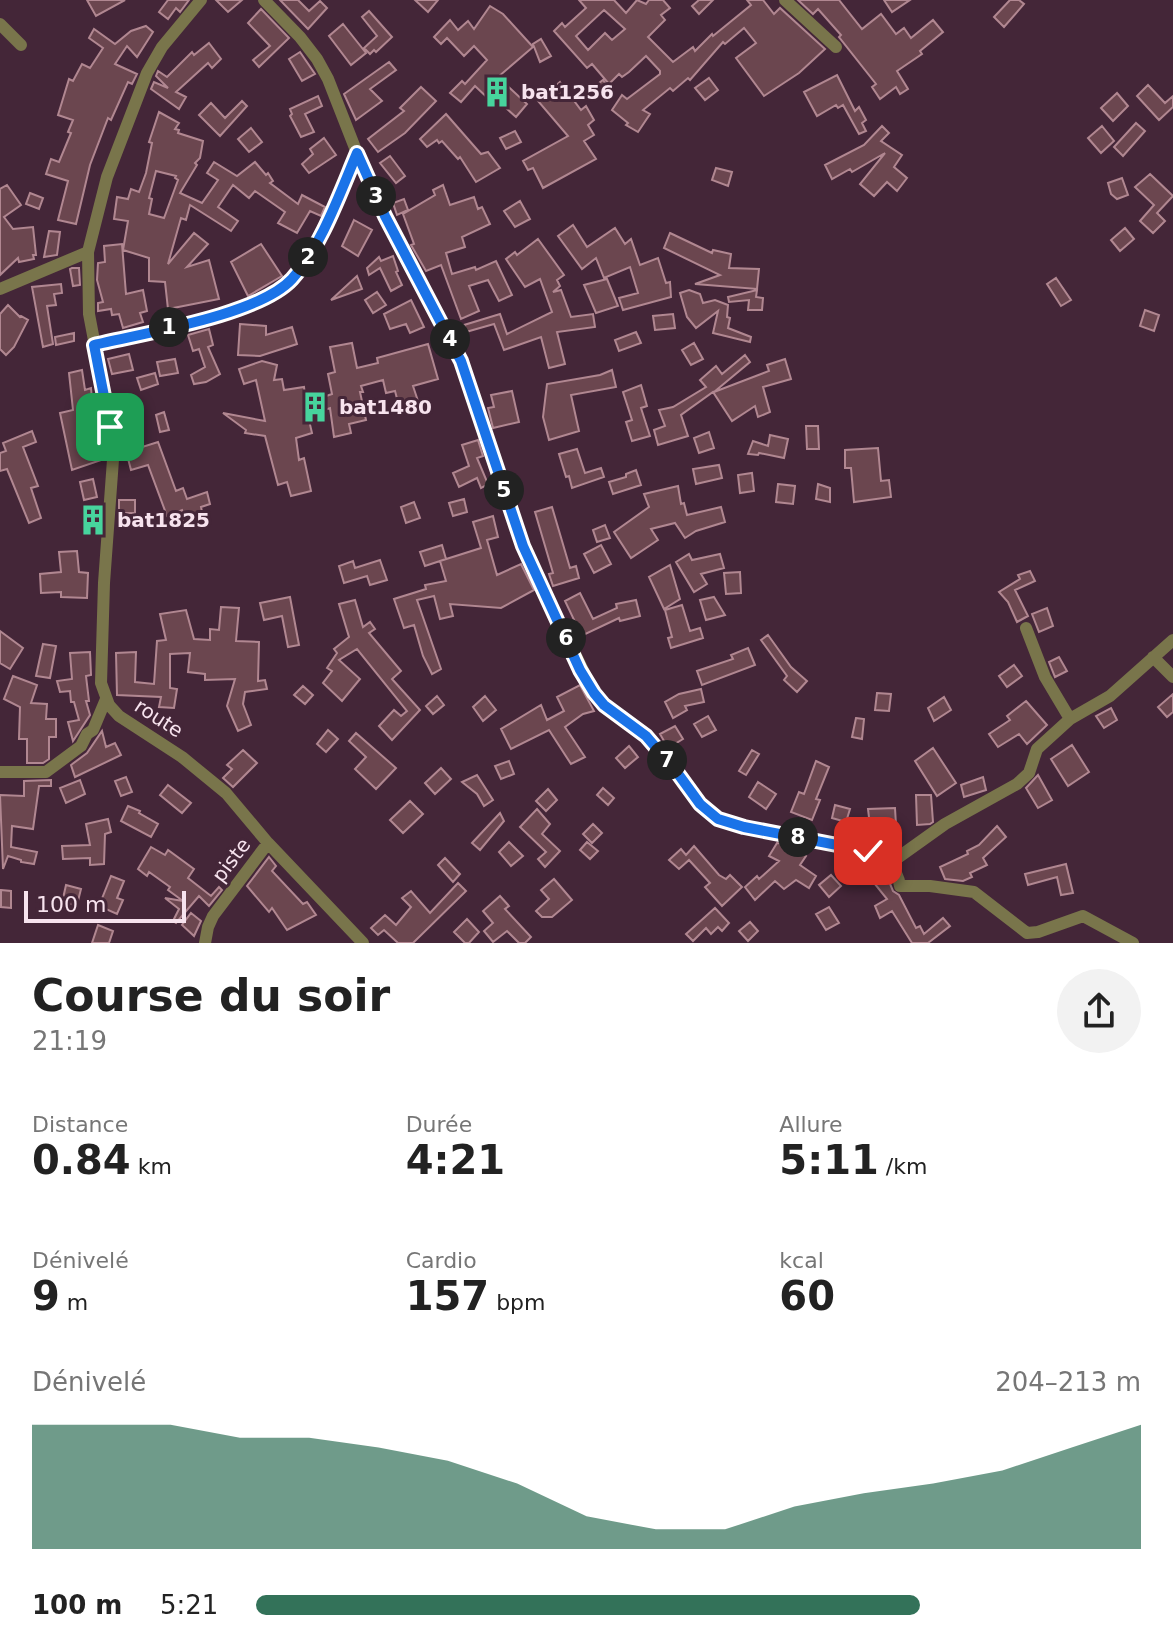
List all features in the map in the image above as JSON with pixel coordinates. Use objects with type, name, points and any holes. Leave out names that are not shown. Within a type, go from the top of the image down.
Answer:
[{"type":"street","name":"route","points":[[201,0],[162,47],[147,73],[107,177],[88,252],[86,279],[94,345],[114,446],[101,683],[106,699],[119,716],[182,757],[226,793],[268,843],[363,943]]},
{"type":"street","points":[[264,0],[317,59],[328,79],[385,216],[461,361],[527,556],[594,693],[604,705],[646,736],[708,812],[718,819],[868,851],[895,870],[900,886],[930,886],[974,892],[1027,933],[1083,916],[1133,943]]},
{"type":"street","points":[[785,0],[836,47]]},
{"type":"street","points":[[0,24],[21,45]]},
{"type":"street","points":[[94,345],[238,310],[290,282],[310,253],[357,153]]},
{"type":"street","points":[[0,289],[88,252]]},
{"type":"street","points":[[1026,628],[1045,677],[1070,719]]},
{"type":"street","points":[[889,864],[945,824],[1017,784],[1029,773],[1037,749],[1070,719],[1110,696],[1173,640]]},
{"type":"street","points":[[1153,657],[1173,677]]},
{"type":"street","points":[[0,772],[46,772],[81,746],[93,730],[106,699]]},
{"type":"street","name":"piste","points":[[205,943],[213,916],[268,843]]},
{"type":"building","points":[[87,0],[125,0],[96,16]]},
{"type":"building","points":[[168,0],[189,0],[180,12],[176,8],[168,19],[159,12]]},
{"type":"building","points":[[216,0],[242,0],[228,12]]},
{"type":"building","points":[[280,0],[298,0],[309,11],[320,1],[327,8],[308,29]]},
{"type":"building","points":[[415,0],[438,0],[428,12]]},
{"type":"building","points":[[579,0],[614,0],[626,13],[637,0],[646,4],[649,0],[663,0],[670,8],[661,15],[665,20],[648,37],[673,62],[693,47],[695,51],[751,5],[747,0],[763,0],[774,14],[780,8],[825,49],[799,73],[764,96],[736,58],[756,43],[744,28],[725,44],[723,42],[690,80],[688,78],[673,91],[670,88],[643,110],[650,114],[638,132],[626,125],[628,123],[612,110],[622,95],[627,99],[660,71],[646,56],[629,72],[622,77],[619,74],[609,84],[592,64],[587,68],[554,31],[562,23],[565,27],[586,8]],"holes":[[[604,10],[625,29],[612,40],[605,33],[588,50],[576,36]]]},
{"type":"building","points":[[699,0],[713,0],[699,14],[692,6]]},
{"type":"building","points":[[798,0],[839,0],[862,29],[881,14],[896,34],[904,28],[911,38],[933,20],[943,32],[920,51],[922,54],[897,71],[908,89],[900,94],[896,87],[880,99],[872,87],[876,84],[839,37],[841,35],[818,9],[813,14]]},
{"type":"building","points":[[884,0],[910,0],[892,12]]},
{"type":"building","points":[[1010,0],[1019,0],[1024,4],[1004,27],[994,17]]},
{"type":"building","points":[[490,6],[503,14],[533,47],[498,77],[527,104],[516,117],[496,99],[493,103],[475,86],[461,102],[450,93],[462,81],[465,84],[487,60],[474,46],[464,56],[447,38],[441,44],[434,37],[450,20],[458,30],[468,21],[474,29]]},
{"type":"building","points":[[261,9],[289,38],[259,67],[253,60],[270,46],[248,23]]},
{"type":"building","points":[[369,11],[392,37],[370,54],[364,48],[377,36],[362,17]]},
{"type":"building","points":[[343,24],[366,53],[351,65],[329,36]]},
{"type":"building","points":[[146,26],[153,32],[137,57],[127,46],[115,64],[137,74],[132,84],[128,82],[111,120],[108,118],[90,165],[76,224],[58,220],[68,181],[46,174],[51,159],[59,162],[71,133],[68,132],[73,120],[58,115],[69,79],[73,81],[82,64],[90,68],[103,48],[89,38],[94,29],[115,44],[131,31]]},
{"type":"building","points":[[541,39],[551,56],[540,62],[533,44]]},
{"type":"building","points":[[209,43],[221,59],[212,68],[208,63],[176,92],[186,97],[179,109],[151,89],[154,82],[168,88],[156,76],[158,71],[167,77],[192,52],[194,55]]},
{"type":"building","points":[[300,52],[315,74],[302,81],[289,59]]},
{"type":"building","points":[[389,62],[396,70],[370,89],[382,101],[356,120],[344,94]]},
{"type":"building","points":[[837,75],[855,111],[859,107],[866,120],[862,123],[866,131],[859,134],[843,105],[838,108],[836,105],[817,116],[804,92]]},
{"type":"building","points":[[709,78],[718,90],[705,100],[695,88]]},
{"type":"building","points":[[603,80],[608,87],[595,97],[590,90]]},
{"type":"building","points":[[560,82],[581,110],[586,106],[594,120],[588,125],[594,135],[584,141],[596,159],[543,188],[533,168],[528,170],[523,161],[568,136],[532,94],[541,87],[546,94]]},
{"type":"building","points":[[1148,85],[1165,103],[1173,96],[1173,107],[1159,120],[1137,96]]},
{"type":"building","points":[[421,87],[436,101],[405,133],[378,152],[368,139],[404,111],[400,108]]},
{"type":"building","points":[[1117,93],[1128,106],[1113,121],[1101,108]]},
{"type":"building","points":[[318,96],[322,106],[305,114],[314,132],[301,137],[290,116],[290,109]]},
{"type":"building","points":[[242,101],[247,106],[220,136],[199,115],[211,103],[225,118]]},
{"type":"building","points":[[159,112],[179,123],[175,129],[179,130],[178,133],[203,141],[200,158],[195,163],[197,165],[180,193],[202,203],[218,180],[207,173],[214,162],[237,176],[255,162],[266,175],[268,173],[273,181],[270,183],[298,204],[302,195],[325,207],[321,216],[310,211],[297,233],[278,223],[285,212],[255,191],[249,198],[233,185],[218,207],[238,221],[231,231],[190,205],[186,220],[181,218],[168,264],[194,233],[208,244],[187,267],[209,260],[219,299],[168,309],[165,282],[149,281],[149,258],[123,250],[128,221],[114,219],[117,197],[128,199],[131,189],[139,192],[152,143],[149,142]],"holes":[[[156,171],[176,176],[178,180],[164,218],[149,214],[152,199],[149,198]]]},
{"type":"building","points":[[446,114],[481,154],[488,152],[500,168],[476,182],[460,157],[458,159],[442,141],[439,143],[437,140],[427,147],[420,139]]},
{"type":"building","points":[[1136,123],[1145,131],[1123,156],[1114,147]]},
{"type":"building","points":[[882,126],[889,133],[881,141],[902,155],[894,167],[907,178],[897,191],[887,182],[874,196],[860,184],[885,153],[852,172],[850,169],[832,179],[825,165],[864,145]]},
{"type":"building","points":[[1102,126],[1114,141],[1101,153],[1088,138]]},
{"type":"building","points":[[251,128],[262,142],[249,152],[238,139]]},
{"type":"building","points":[[515,131],[521,142],[506,149],[500,138]]},
{"type":"building","points":[[324,138],[336,155],[309,173],[302,164],[313,154],[310,149]]},
{"type":"building","points":[[390,156],[405,176],[396,183],[380,163]]},
{"type":"building","points":[[716,168],[732,172],[728,186],[712,180]]},
{"type":"building","points":[[1150,174],[1173,196],[1157,213],[1165,221],[1153,233],[1140,221],[1154,205],[1135,187]]},
{"type":"building","points":[[1122,178],[1128,195],[1117,199],[1111,194],[1108,183]]},
{"type":"building","points":[[7,185],[21,205],[4,217],[13,229],[33,227],[36,255],[33,255],[34,259],[19,262],[18,258],[0,275],[0,189]]},
{"type":"building","points":[[443,185],[450,205],[474,197],[478,209],[482,207],[490,224],[462,237],[465,247],[446,253],[452,274],[475,267],[476,270],[496,261],[512,295],[499,301],[488,280],[469,286],[479,311],[461,319],[441,265],[426,271],[411,245],[414,244],[403,214],[435,195],[433,190]]},
{"type":"building","points":[[30,193],[43,198],[39,209],[26,204]]},
{"type":"building","points":[[404,199],[408,210],[397,215],[393,203]]},
{"type":"building","points":[[520,201],[530,219],[515,227],[504,211]]},
{"type":"building","points":[[354,220],[372,230],[358,256],[342,246]]},
{"type":"building","points":[[573,225],[587,247],[615,228],[625,244],[631,239],[640,265],[658,258],[666,283],[670,282],[671,297],[623,310],[619,298],[638,293],[630,267],[604,278],[596,258],[582,269],[558,236]]},
{"type":"building","points":[[1125,228],[1134,239],[1120,251],[1111,240]]},
{"type":"building","points":[[49,231],[60,232],[57,255],[44,257]]},
{"type":"building","points":[[670,233],[712,253],[713,250],[731,254],[729,268],[759,269],[757,289],[695,284],[720,275],[664,248]]},
{"type":"building","points":[[538,239],[564,275],[557,280],[560,286],[553,292],[561,290],[571,317],[593,314],[595,327],[557,332],[565,364],[549,368],[541,337],[504,350],[494,324],[466,332],[464,325],[500,314],[507,334],[552,312],[540,279],[525,287],[506,259],[515,252],[517,255]]},
{"type":"building","points":[[122,244],[126,294],[143,290],[147,311],[140,313],[143,322],[123,328],[119,314],[112,315],[111,309],[98,311],[98,303],[103,302],[97,280],[98,263],[105,262],[104,246]]},
{"type":"building","points":[[261,244],[282,276],[248,296],[231,262]]},
{"type":"building","points":[[393,256],[402,285],[391,291],[380,268],[369,275],[367,268],[379,257],[381,261]]},
{"type":"building","points":[[72,268],[79,268],[80,285],[73,286]]},
{"type":"building","points":[[357,276],[362,289],[331,300]]},
{"type":"building","points":[[1056,278],[1071,300],[1061,306],[1047,284]]},
{"type":"building","points":[[607,279],[618,306],[596,313],[584,285]]},
{"type":"building","points":[[61,284],[62,293],[54,294],[56,305],[47,306],[53,344],[43,347],[32,287]]},
{"type":"building","points":[[689,290],[700,294],[703,303],[715,300],[728,305],[728,328],[751,337],[750,342],[713,333],[718,311],[696,328],[687,317],[680,293]]},
{"type":"building","points":[[757,290],[756,297],[763,298],[762,310],[748,310],[749,300],[729,302],[728,297]]},
{"type":"building","points":[[377,292],[386,305],[373,313],[365,300]]},
{"type":"building","points":[[411,300],[424,327],[410,333],[406,324],[390,329],[384,314]]},
{"type":"building","points":[[8,305],[28,320],[14,347],[6,355],[0,349],[0,314]]},
{"type":"building","points":[[1145,310],[1159,315],[1154,331],[1140,326]]},
{"type":"building","points":[[673,314],[675,328],[655,330],[653,316]]},
{"type":"building","points":[[240,324],[266,326],[266,335],[292,327],[297,344],[260,356],[238,355]]},
{"type":"building","points":[[209,329],[213,345],[208,347],[220,374],[206,382],[194,384],[191,375],[205,367],[199,349],[193,351],[188,335]]},
{"type":"building","points":[[636,332],[641,343],[619,351],[615,340]]},
{"type":"building","points":[[74,333],[74,341],[56,345],[55,337]]},
{"type":"building","points":[[352,343],[357,368],[378,363],[377,358],[428,344],[438,379],[413,386],[419,404],[400,410],[395,391],[386,393],[383,380],[361,386],[366,420],[349,424],[351,433],[334,437],[330,408],[308,416],[312,433],[296,438],[299,460],[304,458],[311,491],[291,496],[287,482],[278,485],[265,436],[245,433],[246,430],[223,413],[265,421],[256,380],[244,384],[239,369],[262,361],[277,365],[274,380],[282,379],[284,390],[304,387],[306,403],[332,394],[328,374],[335,372],[330,347]]},
{"type":"building","points":[[694,343],[703,359],[691,365],[682,350]]},
{"type":"building","points":[[129,354],[133,370],[112,374],[108,359]]},
{"type":"building","points":[[745,355],[750,362],[714,392],[769,371],[767,365],[785,359],[791,379],[763,387],[770,412],[758,417],[755,406],[732,421],[713,392],[681,415],[688,436],[658,445],[654,430],[665,426],[659,410],[673,407],[706,387],[700,380],[716,366],[722,374]]},
{"type":"building","points":[[175,359],[178,373],[160,376],[157,362]]},
{"type":"building","points":[[82,370],[85,390],[91,388],[95,433],[100,431],[105,447],[104,459],[72,470],[60,413],[73,410],[69,373]]},
{"type":"building","points":[[612,370],[616,387],[571,395],[579,431],[549,440],[543,417],[547,384]]},
{"type":"building","points":[[155,373],[158,384],[141,390],[137,378]]},
{"type":"building","points":[[641,385],[647,406],[641,408],[650,436],[632,441],[626,422],[632,420],[623,392]]},
{"type":"building","points":[[512,391],[519,422],[493,428],[488,408],[494,407],[491,395]]},
{"type":"building","points":[[164,412],[169,430],[160,432],[156,415]]},
{"type":"building","points":[[129,417],[136,449],[158,442],[176,491],[183,488],[187,499],[207,492],[210,504],[201,507],[204,521],[185,525],[182,510],[167,516],[148,465],[131,470],[118,420]]},
{"type":"building","points":[[806,426],[818,426],[819,449],[807,449]]},
{"type":"building","points":[[32,431],[36,442],[23,447],[38,486],[31,488],[41,518],[29,523],[7,469],[0,471],[0,453],[6,451],[3,443]]},
{"type":"building","points":[[709,432],[714,448],[699,453],[694,438]]},
{"type":"building","points":[[770,435],[788,439],[784,458],[748,454],[753,441],[768,446]]},
{"type":"building","points":[[478,440],[483,456],[477,458],[488,484],[481,488],[477,478],[459,487],[453,473],[469,466],[462,445]]},
{"type":"building","points":[[878,448],[881,481],[889,480],[891,497],[854,502],[851,468],[845,468],[845,450]]},
{"type":"building","points":[[577,449],[585,473],[601,468],[604,477],[572,488],[559,454]]},
{"type":"building","points":[[719,465],[722,478],[696,484],[693,469]]},
{"type":"building","points":[[636,470],[641,485],[613,494],[609,482]]},
{"type":"building","points":[[752,473],[754,491],[740,493],[738,475]]},
{"type":"building","points":[[93,479],[97,497],[84,500],[80,482]]},
{"type":"building","points":[[778,484],[795,486],[793,504],[776,502]]},
{"type":"building","points":[[818,484],[830,488],[830,502],[816,499]]},
{"type":"building","points":[[678,486],[681,504],[684,503],[687,515],[721,507],[725,522],[696,531],[685,538],[675,523],[651,529],[658,540],[631,558],[614,532],[649,507],[644,494]]},
{"type":"building","points":[[464,499],[467,512],[453,516],[449,503]]},
{"type":"building","points":[[119,500],[135,500],[135,513],[119,513]]},
{"type":"building","points":[[414,502],[420,518],[406,523],[401,507]]},
{"type":"building","points":[[552,507],[570,568],[576,566],[579,578],[553,586],[549,574],[553,573],[535,512]]},
{"type":"building","name":"bat1825","points":[[100,513],[99,526],[85,527],[86,514]]},
{"type":"building","points":[[493,516],[498,537],[487,540],[497,575],[521,564],[534,590],[501,608],[450,604],[453,616],[440,619],[434,596],[417,600],[441,669],[432,674],[414,625],[404,628],[394,599],[426,589],[425,585],[446,581],[440,561],[481,548],[473,522]]},
{"type":"building","points":[[605,525],[610,538],[597,542],[593,530]]},
{"type":"building","points":[[442,545],[446,559],[425,566],[420,552]]},
{"type":"building","points":[[601,545],[611,564],[594,573],[584,554]]},
{"type":"building","points":[[77,551],[79,572],[88,573],[87,598],[61,597],[61,592],[41,593],[40,574],[61,572],[59,552]]},
{"type":"building","points":[[689,554],[692,560],[720,554],[724,568],[701,574],[707,584],[694,592],[676,562]]},
{"type":"building","points":[[380,560],[387,580],[370,585],[367,576],[344,583],[339,566],[353,561],[355,568]]},
{"type":"building","points":[[670,565],[680,599],[664,609],[649,577]]},
{"type":"building","points":[[1030,571],[1035,581],[1015,590],[1028,616],[1017,622],[1008,602],[999,592],[1020,579],[1018,575]]},
{"type":"building","points":[[740,572],[741,593],[726,594],[724,573]]},
{"type":"building","points":[[580,593],[593,619],[617,608],[616,604],[636,600],[640,616],[620,621],[619,618],[577,638],[573,628],[577,626],[565,601]]},
{"type":"building","points":[[290,597],[299,645],[288,647],[282,616],[264,620],[260,603]]},
{"type":"building","points":[[714,597],[725,615],[706,620],[700,600]]},
{"type":"building","points":[[355,600],[363,627],[370,622],[375,629],[369,633],[401,671],[392,679],[420,710],[392,740],[379,726],[394,710],[401,716],[407,711],[357,649],[339,660],[360,679],[342,701],[323,683],[332,671],[327,668],[337,653],[334,649],[349,637],[339,604]]},
{"type":"building","points":[[682,605],[690,631],[700,628],[703,638],[671,648],[668,638],[672,637],[665,610]]},
{"type":"building","points":[[221,607],[239,608],[236,641],[259,642],[258,681],[265,680],[267,689],[245,692],[243,704],[251,725],[238,731],[227,706],[235,679],[205,680],[205,674],[188,672],[190,653],[170,654],[170,688],[177,689],[174,708],[159,707],[161,697],[117,695],[116,653],[136,652],[135,682],[154,684],[157,641],[166,640],[160,614],[186,610],[194,639],[210,640],[210,629],[219,630]]},
{"type":"building","points":[[1047,608],[1053,626],[1039,632],[1032,614]]},
{"type":"building","points":[[0,631],[23,648],[10,669],[0,663]]},
{"type":"building","points":[[768,635],[791,667],[807,681],[797,692],[784,680],[787,676],[761,640]]},
{"type":"building","points":[[43,644],[56,646],[50,678],[36,676]]},
{"type":"building","points":[[748,648],[755,665],[702,685],[697,671],[733,659],[731,655]]},
{"type":"building","points":[[90,652],[91,675],[86,676],[89,701],[86,701],[90,715],[73,741],[68,722],[79,720],[70,691],[60,692],[57,681],[72,679],[70,653]]},
{"type":"building","points":[[1059,657],[1067,671],[1055,677],[1049,662]]},
{"type":"building","points":[[1014,665],[1022,676],[1007,687],[999,676]]},
{"type":"building","points":[[13,676],[37,685],[31,703],[47,704],[46,719],[56,719],[56,737],[49,737],[49,759],[43,763],[27,763],[27,739],[19,739],[20,707],[4,699]]},
{"type":"building","points":[[580,685],[594,711],[583,714],[565,727],[585,757],[571,764],[549,730],[511,749],[501,729],[541,705],[547,720],[564,711],[557,697]]},
{"type":"building","points":[[303,686],[313,695],[305,704],[294,695]]},
{"type":"building","points":[[701,689],[704,702],[685,706],[687,710],[673,718],[665,702],[679,694]]},
{"type":"building","points":[[877,693],[891,694],[889,711],[875,710]]},
{"type":"building","points":[[1173,694],[1173,712],[1167,717],[1158,707]]},
{"type":"building","points":[[437,696],[444,705],[433,714],[426,706]]},
{"type":"building","points":[[485,696],[496,710],[483,721],[473,707]]},
{"type":"building","points":[[944,697],[951,710],[934,721],[928,708]]},
{"type":"building","points":[[1026,701],[1047,725],[1027,744],[1019,734],[998,747],[989,734],[1010,720],[1007,716]]},
{"type":"building","points":[[1111,708],[1117,720],[1104,728],[1096,716]]},
{"type":"building","points":[[708,716],[716,730],[702,737],[694,724]]},
{"type":"building","points":[[856,718],[864,719],[862,739],[852,737]]},
{"type":"building","points":[[675,726],[683,739],[668,748],[660,734]]},
{"type":"building","points":[[328,730],[338,739],[326,752],[317,744]]},
{"type":"building","points":[[102,731],[106,747],[115,743],[121,755],[75,777],[71,765],[87,753]]},
{"type":"building","points":[[356,733],[396,768],[376,789],[355,769],[366,757],[349,741]]},
{"type":"building","points":[[1072,745],[1089,772],[1068,786],[1051,759]]},
{"type":"building","points":[[629,746],[638,757],[625,768],[616,758]]},
{"type":"building","points":[[933,748],[956,783],[937,796],[915,761]]},
{"type":"building","points":[[243,750],[257,763],[233,787],[223,778],[232,769],[227,765]]},
{"type":"building","points":[[752,750],[759,754],[746,775],[739,771]]},
{"type":"building","points":[[509,761],[514,774],[501,779],[495,766]]},
{"type":"building","points":[[816,761],[829,767],[816,799],[820,800],[812,820],[791,812],[799,792],[804,794]]},
{"type":"building","points":[[441,768],[451,779],[435,794],[425,783]]},
{"type":"building","points":[[477,775],[493,800],[484,806],[477,794],[462,782]]},
{"type":"building","points":[[1038,775],[1052,800],[1038,808],[1026,788]]},
{"type":"building","points":[[126,777],[132,792],[121,796],[115,781]]},
{"type":"building","points":[[983,777],[986,790],[964,797],[961,785]]},
{"type":"building","points":[[51,780],[51,786],[39,786],[33,829],[12,826],[11,847],[37,852],[34,864],[8,856],[3,869],[0,795],[24,796],[24,781]]},
{"type":"building","points":[[80,780],[85,794],[66,803],[60,788]]},
{"type":"building","points":[[758,782],[776,794],[766,809],[749,797]]},
{"type":"building","points":[[168,785],[191,803],[182,813],[160,795]]},
{"type":"building","points":[[603,788],[614,798],[608,805],[597,795]]},
{"type":"building","points":[[548,789],[557,800],[546,811],[536,801]]},
{"type":"building","points":[[916,795],[931,795],[933,822],[930,824],[917,825]]},
{"type":"building","points":[[410,801],[423,814],[403,833],[390,820]]},
{"type":"building","points":[[835,805],[850,809],[846,822],[832,818]]},
{"type":"building","points":[[128,806],[158,824],[151,837],[121,821]]},
{"type":"building","points":[[895,808],[896,825],[870,826],[868,809]]},
{"type":"building","points":[[537,809],[550,824],[542,834],[560,851],[545,867],[538,859],[546,852],[520,827]]},
{"type":"building","points":[[500,813],[504,821],[480,850],[472,843]]},
{"type":"building","points":[[108,819],[111,832],[105,834],[104,864],[90,865],[90,858],[63,859],[62,846],[90,845],[86,824]]},
{"type":"building","points":[[593,824],[602,833],[592,843],[583,834]]},
{"type":"building","points":[[997,826],[1006,837],[983,858],[987,865],[970,873],[972,877],[963,881],[945,879],[940,867],[968,854],[967,851],[979,845]]},
{"type":"building","points":[[509,842],[523,856],[511,866],[499,852]]},
{"type":"building","points":[[587,842],[598,851],[590,859],[580,850]]},
{"type":"building","points":[[777,843],[787,844],[806,856],[800,865],[816,876],[809,888],[796,880],[784,889],[775,881],[755,900],[745,887],[779,861],[769,856]]},
{"type":"building","points":[[694,846],[719,875],[726,879],[730,875],[742,887],[722,906],[705,887],[710,883],[689,860],[679,869],[669,860],[681,849],[686,855]]},
{"type":"building","points":[[151,847],[165,855],[168,850],[194,869],[188,878],[211,896],[219,887],[222,890],[209,906],[199,896],[176,923],[173,921],[179,909],[165,898],[183,901],[149,872],[147,876],[138,869]]},
{"type":"building","points":[[269,857],[276,866],[272,871],[303,904],[307,902],[316,915],[287,930],[272,908],[269,912],[247,886]]},
{"type":"building","points":[[445,858],[460,874],[453,882],[438,865]]},
{"type":"building","points":[[1066,864],[1073,893],[1061,895],[1057,877],[1028,885],[1025,874]]},
{"type":"building","points":[[876,866],[886,874],[916,928],[920,926],[924,934],[943,918],[950,926],[928,943],[912,943],[892,911],[880,918],[875,906],[887,899],[866,873]]},
{"type":"building","points":[[831,875],[841,886],[829,897],[819,885]]},
{"type":"building","points":[[111,876],[124,881],[117,898],[123,900],[117,914],[99,906]]},
{"type":"building","points":[[554,879],[572,900],[552,917],[542,917],[536,911],[549,899],[541,890]]},
{"type":"building","points":[[458,883],[466,891],[413,943],[398,943],[384,930],[378,935],[371,928],[385,915],[396,925],[411,907],[402,898],[411,891],[430,913]]},
{"type":"building","points":[[66,885],[81,889],[77,905],[62,903]]},
{"type":"building","points":[[1,890],[11,891],[11,908],[1,907]]},
{"type":"building","points":[[500,896],[509,906],[505,909],[531,937],[525,943],[519,943],[507,931],[493,942],[484,931],[493,923],[483,911]]},
{"type":"building","points":[[829,907],[839,923],[826,930],[816,914]]},
{"type":"building","points":[[715,908],[729,923],[722,931],[718,927],[711,934],[706,928],[693,941],[686,934]]},
{"type":"building","points":[[191,913],[201,921],[194,936],[182,925]]},
{"type":"building","points":[[467,919],[479,932],[469,943],[465,943],[454,932]]},
{"type":"building","points":[[750,922],[758,931],[748,941],[739,931]]},
{"type":"building","points":[[98,925],[113,931],[109,943],[92,943]]},
{"type":"place","name":"bat1256","points":[[497,92]]},
{"type":"place","name":"bat1480","points":[[315,407]]},
{"type":"place","name":"bat1825","points":[[93,520]]},
{"type":"route","points":[[110,427],[94,345],[238,310],[264,299],[290,282],[310,253],[357,153],[385,216],[461,361],[523,546],[580,670],[594,693],[604,705],[646,736],[700,804],[718,819],[868,851]]}]
